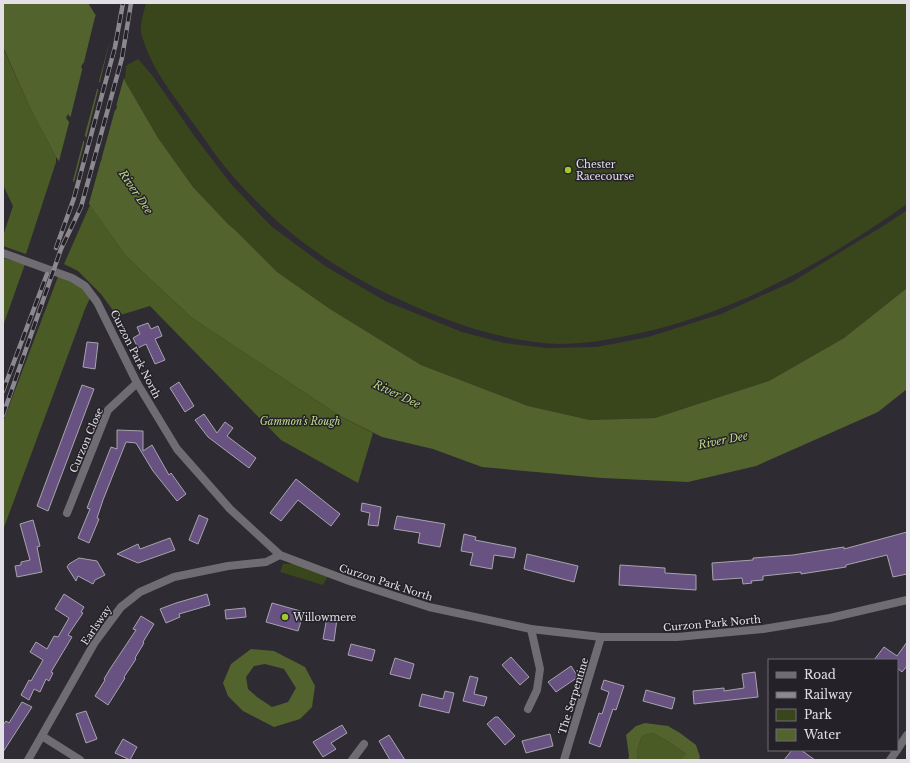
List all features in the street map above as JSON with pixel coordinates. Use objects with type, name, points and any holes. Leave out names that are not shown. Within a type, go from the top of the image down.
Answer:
[{"type":"street","name":"Curzon Park North","points":[[4,253],[72,278],[85,286],[97,302],[137,383],[177,449],[230,509],[280,555],[352,582],[428,607],[532,629],[601,637],[677,638],[764,629],[830,618],[907,600]]},
{"type":"street","name":"Curzon Close","points":[[67,513],[108,410],[137,383]]},
{"type":"street","name":"Earlsway","points":[[28,760],[95,642],[121,607],[140,592],[174,577],[228,566],[266,562],[280,555]]},
{"type":"street","points":[[528,709],[537,690],[540,669],[532,629]]},
{"type":"street","name":"The Serpentine","points":[[564,760],[601,637]]},
{"type":"street","points":[[898,748],[907,735]]},
{"type":"street","points":[[42,736],[80,760]]},
{"type":"street","points":[[354,760],[364,744]]},
{"type":"street","points":[[890,760],[896,751]]},
{"type":"green space","name":"Chester Racecourse","points":[[146,3],[907,3],[907,204],[843,247],[775,284],[705,314],[668,326],[613,339],[568,344],[537,342],[495,335],[453,322],[413,306],[368,284],[318,253],[274,218],[253,198],[215,154],[158,73],[149,55],[141,33]]},
{"type":"green space","points":[[3,40],[4,50],[30,108],[56,157],[56,162],[26,254],[3,246],[3,236],[13,206],[3,185]]},
{"type":"green space","points":[[138,59],[152,75],[195,137],[231,184],[271,226],[325,266],[385,301],[462,332],[504,343],[547,348],[597,347],[648,337],[721,314],[792,282],[907,210],[907,288],[844,338],[769,381],[655,418],[590,420],[528,406],[421,365],[330,309],[277,272],[193,187],[158,138],[125,81],[126,66]]},
{"type":"green space","name":"Gammon's Rough","points":[[90,205],[125,255],[192,318],[340,416],[373,433],[358,483],[281,440],[150,306],[117,316],[101,294],[78,271],[64,264]]},
{"type":"green space","points":[[3,258],[25,264],[3,326]]},
{"type":"green space","points":[[59,274],[82,284],[90,298],[3,530],[3,422]]},
{"type":"green space","points":[[283,564],[296,564],[326,575],[327,578],[323,585],[280,572]]},
{"type":"green space","points":[[652,733],[666,740],[686,754],[683,759],[637,760],[638,747],[642,736]]},
{"type":"water","name":"River Dee","points":[[3,3],[88,3],[113,39],[125,81],[158,138],[193,187],[277,272],[330,309],[421,365],[528,406],[590,420],[655,418],[769,381],[844,338],[907,288],[907,389],[878,412],[756,466],[688,482],[602,478],[482,467],[433,449],[382,437],[340,416],[192,318],[125,255],[56,157],[30,108],[4,49]],"holes":[[[83,63],[86,64],[117,106],[116,110],[113,109],[81,67]],[[68,114],[102,158],[101,161],[99,161],[66,118]]]},
{"type":"water","points":[[251,649],[274,651],[305,667],[315,686],[312,707],[300,719],[274,727],[243,711],[228,696],[223,683],[231,664]],"holes":[[[265,664],[284,669],[296,688],[288,702],[272,707],[248,689],[246,677],[254,666]]]},
{"type":"water","points":[[645,723],[668,726],[680,733],[696,745],[700,757],[699,760],[681,760],[686,754],[666,740],[652,733],[642,736],[638,747],[637,760],[628,760],[629,756],[626,735],[636,726]]},
{"type":"pier","points":[[97,14],[115,38],[125,74],[88,207],[73,186],[85,140],[100,159],[86,139],[99,87],[115,108],[99,86],[110,40],[98,85],[83,66],[98,86],[84,138],[70,119],[95,17]]},
{"type":"pier","points":[[70,119],[84,138],[72,184],[58,165]]},
{"type":"building","points":[[148,323],[151,329],[158,326],[162,336],[155,339],[165,360],[155,364],[146,344],[138,348],[133,338],[140,334],[137,327]]},
{"type":"building","points":[[87,342],[98,343],[95,369],[83,367]]},
{"type":"building","points":[[179,382],[194,406],[185,412],[170,388]]},
{"type":"building","points":[[82,385],[94,389],[48,511],[37,506]]},
{"type":"building","points":[[204,414],[217,433],[225,422],[233,428],[227,436],[256,458],[249,468],[208,437],[195,420]]},
{"type":"building","points":[[117,430],[143,431],[143,451],[152,445],[169,475],[171,473],[186,494],[177,501],[153,471],[136,443],[126,442],[103,500],[97,518],[99,519],[89,543],[78,538],[90,509],[87,508],[111,447],[117,449]]},
{"type":"building","points":[[296,479],[340,514],[331,526],[298,500],[281,521],[270,513]]},
{"type":"building","points":[[362,503],[381,507],[378,526],[368,525],[370,513],[361,511]]},
{"type":"building","points":[[199,515],[208,519],[198,544],[189,540]]},
{"type":"building","points":[[397,516],[445,524],[440,547],[418,543],[420,533],[394,529]]},
{"type":"building","points":[[33,520],[40,546],[37,547],[42,572],[17,577],[15,566],[21,565],[21,562],[30,560],[20,524]]},
{"type":"building","points":[[907,532],[907,574],[893,577],[887,555],[846,565],[846,567],[801,574],[801,572],[763,576],[763,580],[751,581],[752,583],[743,584],[742,578],[713,580],[712,563],[753,560],[753,558],[793,555],[844,547],[844,549]]},
{"type":"building","points":[[464,534],[476,537],[475,540],[516,548],[514,558],[494,555],[492,569],[470,565],[473,553],[461,551]]},
{"type":"building","points":[[170,538],[175,550],[138,563],[117,554],[138,544],[140,549]]},
{"type":"building","points":[[527,554],[578,566],[574,582],[524,569]]},
{"type":"building","points":[[79,558],[97,561],[105,575],[95,580],[93,584],[78,576],[76,581],[67,567]]},
{"type":"building","points":[[620,565],[665,568],[665,573],[696,575],[696,590],[619,585]]},
{"type":"building","points":[[64,594],[84,607],[81,612],[83,613],[68,635],[72,637],[51,672],[53,673],[49,681],[46,679],[40,692],[34,689],[29,700],[21,695],[29,680],[31,681],[43,660],[30,652],[36,642],[47,649],[54,636],[58,637],[69,618],[55,609]]},
{"type":"building","points":[[207,594],[210,605],[179,614],[180,617],[166,623],[160,609]]},
{"type":"building","name":"Willowmere","points":[[272,603],[304,612],[298,631],[266,622]]},
{"type":"building","points":[[245,608],[246,617],[226,619],[225,610]]},
{"type":"building","points":[[141,616],[154,624],[143,642],[144,643],[135,658],[136,659],[108,705],[95,696],[110,669],[136,630],[133,629]]},
{"type":"building","points":[[327,617],[337,619],[334,641],[323,639]]},
{"type":"building","points":[[907,642],[907,666],[902,672],[898,669],[898,659],[875,659],[884,647],[897,656]]},
{"type":"building","points":[[351,644],[375,650],[372,661],[348,655]]},
{"type":"building","points":[[511,657],[529,677],[520,685],[502,665]]},
{"type":"building","points":[[395,658],[414,664],[410,679],[390,674]]},
{"type":"building","points":[[571,666],[578,677],[556,692],[548,682]]},
{"type":"building","points":[[755,672],[758,697],[694,704],[693,691],[724,688],[724,691],[744,688],[742,674]]},
{"type":"building","points":[[470,676],[478,678],[474,694],[487,697],[484,706],[463,701]]},
{"type":"building","points":[[604,680],[624,686],[616,710],[613,709],[600,747],[589,743],[599,713],[602,714],[609,692],[601,689]]},
{"type":"building","points":[[646,690],[675,698],[672,709],[643,701]]},
{"type":"building","points":[[445,691],[454,693],[449,713],[419,706],[422,694],[443,699]]},
{"type":"building","points":[[22,702],[32,707],[3,752],[3,725],[6,721],[9,723]]},
{"type":"building","points":[[86,711],[97,739],[86,743],[76,714]]},
{"type":"building","points":[[495,717],[498,717],[515,736],[505,745],[487,724]]},
{"type":"building","points":[[342,725],[347,733],[331,743],[336,749],[323,757],[313,742]]},
{"type":"building","points":[[550,734],[553,746],[526,753],[522,741]]},
{"type":"building","points":[[389,735],[405,760],[390,760],[379,741]]},
{"type":"building","points":[[123,739],[137,747],[130,760],[115,753]]},
{"type":"building","points":[[791,751],[802,751],[815,760],[784,760]]},
{"type":"railway","points":[[56,248],[74,198],[115,47],[123,3]]},
{"type":"railway","points":[[3,415],[61,249],[81,207],[122,58],[131,3]]},
{"type":"railway","points":[[3,391],[47,274]]},
{"type":"place","name":"Chester Racecourse","points":[[568,170]]},
{"type":"place","name":"Willowmere","points":[[285,617]]}]
